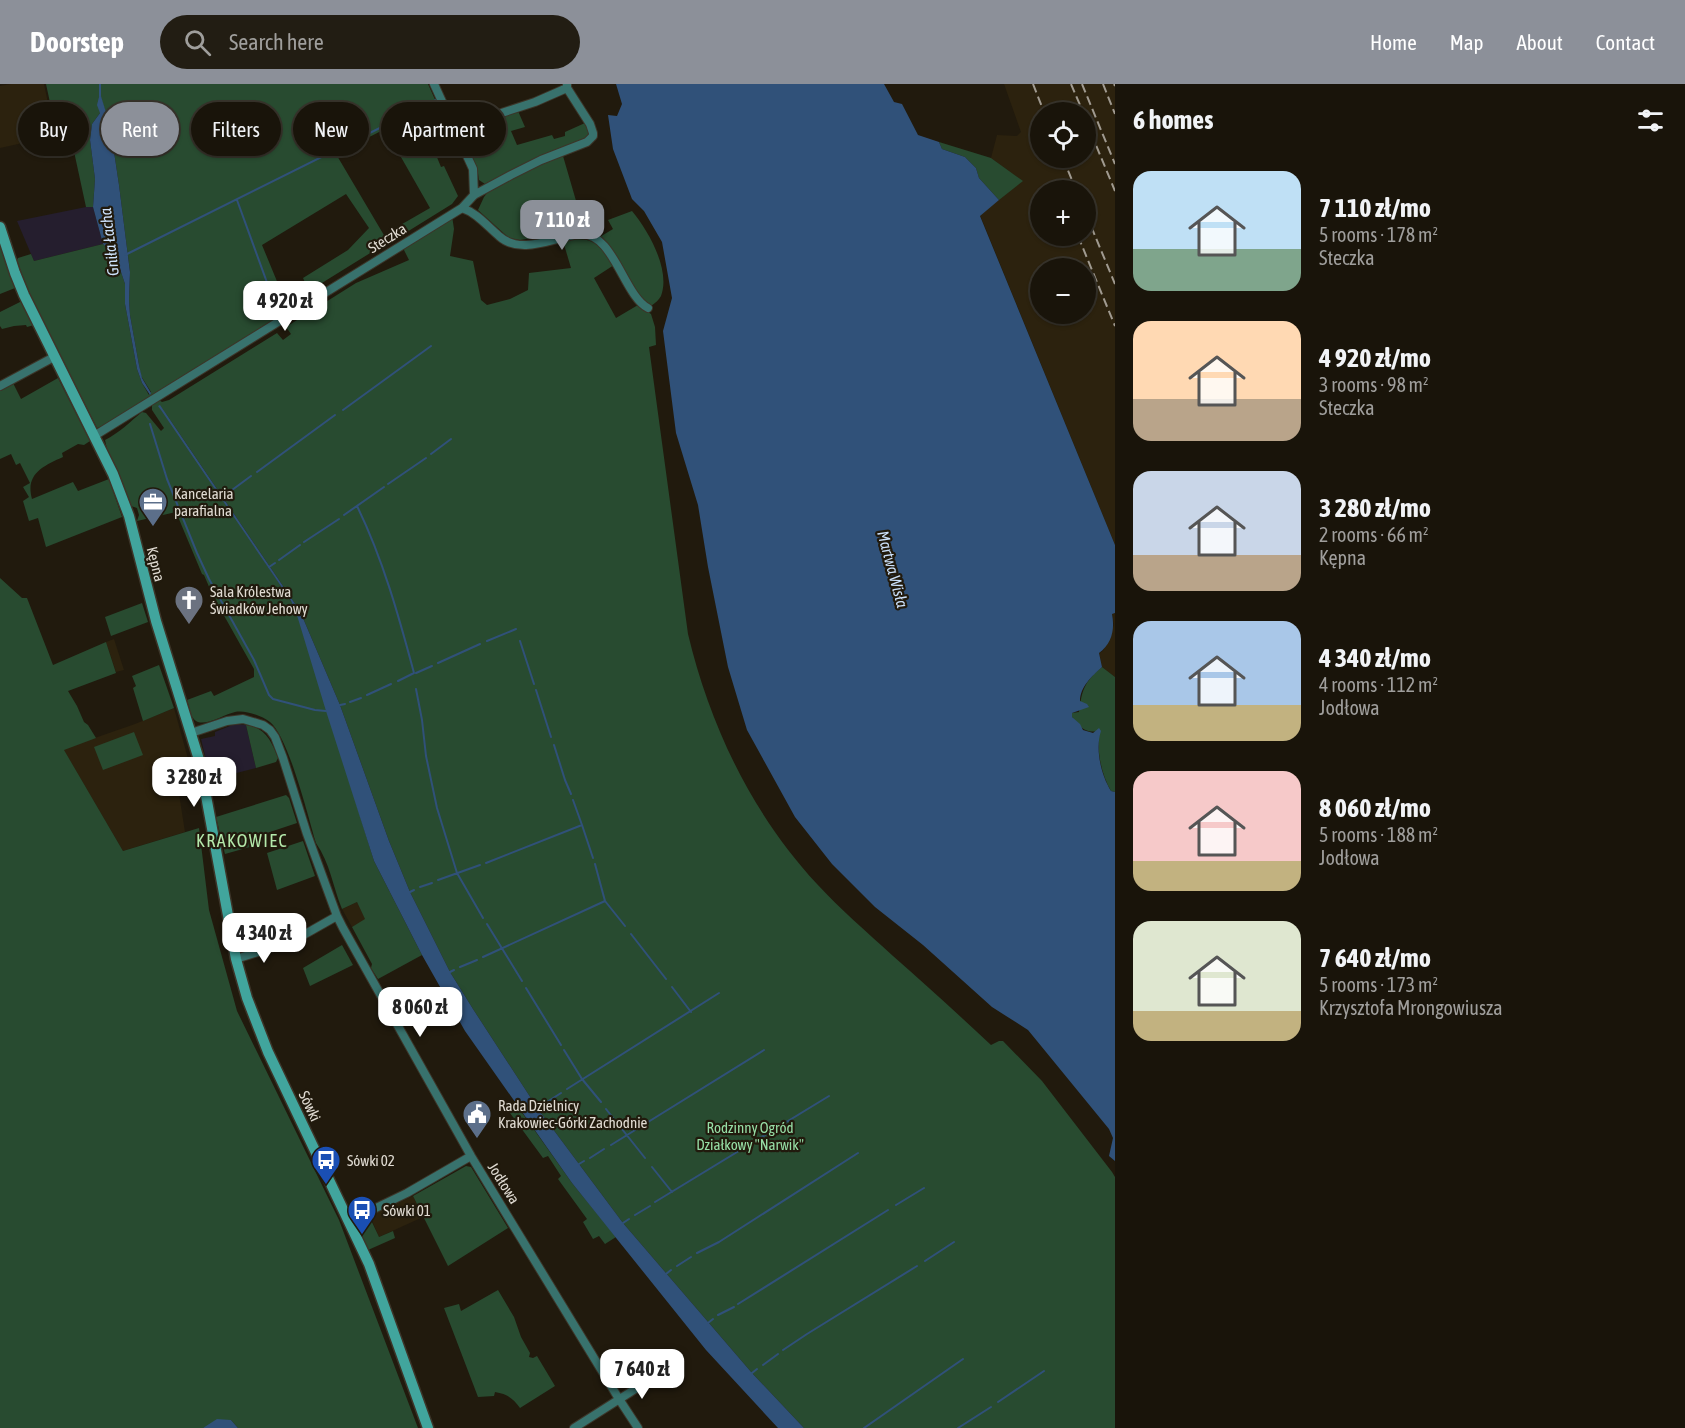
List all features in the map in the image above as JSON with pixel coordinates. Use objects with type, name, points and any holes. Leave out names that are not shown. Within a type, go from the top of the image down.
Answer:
[{"type":"street","points":[[434,84],[443,102]]},
{"type":"street","points":[[506,111],[535,102],[567,86]]},
{"type":"street","name":"Steczka","points":[[94,436],[462,207],[474,195],[541,160],[580,146],[591,139],[592,128],[567,86]]},
{"type":"street","points":[[467,156],[472,169],[474,195]]},
{"type":"street","points":[[462,207],[471,211],[501,238],[512,244],[533,244],[574,234],[593,236],[617,264],[638,299],[648,308]]},
{"type":"street","name":"Kępna","points":[[0,227],[19,284],[113,474],[129,516],[156,621],[205,785],[218,855]]},
{"type":"street","points":[[0,386],[54,357]]},
{"type":"street","name":"Jodłowa","points":[[191,733],[227,721],[243,719],[263,725],[275,737],[337,916],[471,1156],[638,1428]]},
{"type":"street","name":"Sówki","points":[[218,855],[236,958],[247,998],[268,1052],[369,1264],[428,1428]]},
{"type":"street","points":[[236,958],[300,937],[337,916]]},
{"type":"street","points":[[349,1221],[407,1193],[471,1156]]},
{"type":"street","points":[[574,1428],[651,1379]]},
{"type":"shaded area","points":[[44,84],[48,102],[18,102],[18,144],[0,148],[0,86]]},
{"type":"shaded area","points":[[1004,84],[1115,84],[1115,545],[980,215],[1022,181],[991,158],[997,135],[1017,136],[1021,132]]},
{"type":"shaded area","points":[[93,207],[103,244],[34,261],[17,221]]},
{"type":"shaded area","points":[[1115,613],[1115,677],[1102,667],[1099,653],[1103,651],[1114,625],[1112,614]]},
{"type":"shaded area","points":[[114,639],[124,670],[116,672],[106,642]]},
{"type":"shaded area","points":[[174,708],[197,791],[179,794],[185,832],[123,851],[63,749]]},
{"type":"shaded area","points":[[235,724],[246,725],[256,768],[213,779],[209,772],[201,739],[215,736],[215,732]]},
{"type":"shaded area","points":[[357,902],[366,920],[352,927],[342,909]]},
{"type":"shaded area","points":[[413,1196],[423,1217],[379,1237],[370,1216]]},
{"type":"green space","points":[[46,84],[428,84],[436,102],[381,102],[381,131],[369,137],[369,102],[293,102],[293,156],[337,156],[388,242],[309,291],[303,278],[348,250],[369,228],[346,194],[262,245],[281,291],[298,281],[307,301],[97,428],[37,310],[17,260],[31,254],[34,261],[103,244],[113,255],[125,284],[125,304],[137,369],[149,395],[151,392],[141,376],[130,315],[130,272],[115,156],[179,156],[179,102],[102,102],[100,95],[100,113],[92,124],[90,140],[95,179],[93,207],[86,207],[75,156],[89,156],[89,102],[50,102]]},
{"type":"green space","points":[[518,111],[525,127],[511,131],[517,145],[552,135],[554,139],[565,136],[565,132],[585,123],[590,132],[588,138],[529,162],[485,184],[479,180],[472,156],[506,156],[506,114]]},
{"type":"green space","points":[[939,142],[991,158],[1023,181],[999,200],[979,178],[976,168],[965,157],[942,149]]},
{"type":"green space","points":[[400,156],[436,156],[441,167],[444,166],[458,196],[452,204],[394,240],[390,231],[430,208]]},
{"type":"green space","points":[[563,156],[583,230],[520,240],[509,238],[478,210],[484,197],[499,184],[521,172]]},
{"type":"green space","points":[[632,211],[651,239],[663,274],[661,296],[651,306],[642,303],[598,238],[613,229],[608,220]]},
{"type":"green space","name":"Rodzinny Ogród Działkowy \"Narwik\"","points":[[452,216],[454,229],[450,256],[473,261],[481,300],[487,305],[510,299],[528,290],[529,273],[571,268],[563,241],[581,239],[593,242],[614,265],[594,278],[616,318],[638,305],[651,314],[655,327],[656,345],[649,347],[688,634],[708,702],[721,735],[753,798],[794,857],[817,884],[991,1045],[1003,1041],[1042,1081],[1115,1177],[1115,1428],[804,1428],[752,1373],[623,1223],[538,1109],[450,972],[410,892],[340,705],[300,611],[160,405],[297,612],[374,861],[422,955],[378,979],[352,927],[365,919],[357,902],[342,909],[328,867],[316,843],[291,760],[270,722],[244,712],[235,712],[204,722],[196,721],[192,717],[187,700],[211,691],[214,696],[254,677],[254,669],[202,574],[176,512],[137,521],[139,515],[137,508],[131,506],[105,440],[120,431],[142,412],[146,413],[161,431],[164,428],[152,410],[152,405],[159,400],[162,402],[169,400],[277,333],[283,340],[291,334],[286,327],[356,283],[409,260],[404,250],[405,247]]},
{"type":"green space","points":[[0,242],[15,288],[0,294]]},
{"type":"green space","points":[[20,302],[34,325],[2,329],[0,312]]},
{"type":"green space","points":[[58,378],[90,441],[84,445],[78,444],[62,453],[63,457],[37,472],[31,483],[32,499],[73,482],[78,491],[109,479],[122,517],[46,547],[38,518],[29,521],[23,501],[29,497],[23,487],[30,483],[20,463],[16,465],[11,454],[0,459],[0,391],[13,383],[21,399]]},
{"type":"green space","points":[[0,578],[22,598],[27,598],[53,665],[106,642],[116,673],[68,691],[84,722],[96,738],[64,750],[123,851],[199,828],[209,910],[237,1011],[339,1220],[418,1428],[238,1428],[231,1420],[203,1428],[0,1428]]},
{"type":"green space","points":[[142,603],[148,622],[111,636],[105,617]]},
{"type":"green space","points":[[159,665],[174,708],[143,721],[133,688],[136,686],[132,676]]},
{"type":"green space","points":[[1102,667],[1115,677],[1115,792],[1111,791],[1107,784],[1102,769],[1099,753],[1100,730],[1087,731],[1072,717],[1072,713],[1079,712],[1083,692],[1091,677]]},
{"type":"green space","points":[[246,725],[253,726],[267,736],[278,758],[276,762],[256,768]]},
{"type":"green space","points":[[134,732],[143,755],[103,770],[94,747]]},
{"type":"green space","points":[[286,795],[297,823],[261,835],[264,843],[225,854],[216,817]]},
{"type":"green space","points":[[303,841],[315,876],[277,890],[267,853]]},
{"type":"green space","points":[[342,945],[353,965],[310,986],[303,968]]},
{"type":"green space","points":[[518,1107],[572,1183],[616,1237],[605,1244],[599,1236],[593,1239],[583,1222],[587,1219],[558,1179],[561,1176],[548,1156],[543,1158],[510,1113]]},
{"type":"green space","points":[[466,1166],[471,1167],[508,1228],[448,1266],[413,1196]]},
{"type":"green space","points":[[371,1220],[379,1237],[393,1231],[395,1238],[368,1250],[361,1228]]},
{"type":"green space","points":[[498,1290],[514,1317],[530,1353],[529,1357],[537,1356],[555,1386],[520,1408],[509,1397],[499,1393],[495,1392],[494,1396],[478,1397],[444,1308],[459,1304],[461,1311]]},
{"type":"water","name":"Martwa Wisła","points":[[616,84],[884,84],[894,102],[902,104],[918,135],[939,142],[942,149],[965,157],[976,168],[979,178],[999,200],[980,216],[1115,545],[1115,613],[1112,614],[1112,636],[1099,653],[1102,667],[1082,691],[1080,701],[1089,707],[1072,713],[1072,717],[1083,730],[1093,733],[1099,728],[1101,731],[1100,762],[1107,785],[1111,791],[1115,792],[1115,1161],[1109,1156],[1113,1138],[1109,1129],[1028,1030],[992,1007],[923,945],[875,907],[832,864],[795,817],[747,730],[728,667],[698,505],[676,433],[663,331],[672,298],[662,242],[644,211],[632,199],[613,149],[608,115],[617,116],[622,104]]},
{"type":"water","name":"Gniła Łacha","points":[[100,93],[103,102],[101,102],[101,156],[115,156],[130,272],[130,315],[142,378],[150,395],[137,369],[125,304],[125,284],[113,255],[103,244],[93,207],[95,179],[90,140],[92,124],[100,113],[97,105]]},
{"type":"water","points":[[160,405],[300,611],[340,705],[410,892],[450,972],[473,1009],[538,1109],[623,1223],[752,1373],[804,1428],[778,1428],[706,1350],[572,1183],[465,1031],[422,955],[374,861],[291,601],[158,406]]},
{"type":"water","points":[[217,1419],[231,1420],[238,1428],[203,1428]]},
{"type":"waterway","name":"Gniła Łacha","points":[[100,84],[100,96]]},
{"type":"waterway","points":[[125,255],[436,100]]},
{"type":"waterway","points":[[237,200],[277,310]]},
{"type":"waterway","points":[[343,410],[431,346]]},
{"type":"waterway","points":[[257,472],[335,415]]},
{"type":"waterway","points":[[150,424],[167,479],[197,553],[254,660],[269,695],[273,699],[326,711]]},
{"type":"waterway","points":[[431,454],[451,439]]},
{"type":"waterway","points":[[388,484],[426,458]]},
{"type":"waterway","points":[[232,490],[251,476]]},
{"type":"waterway","points":[[344,515],[384,487]]},
{"type":"waterway","points":[[357,506],[383,567],[414,673],[398,681]]},
{"type":"waterway","points":[[304,542],[339,519]]},
{"type":"waterway","points":[[279,560],[300,545]]},
{"type":"waterway","name":"Gniła Łacha","points":[[269,567],[275,563]]},
{"type":"waterway","points":[[487,641],[516,629]]},
{"type":"waterway","points":[[520,641],[534,684]]},
{"type":"waterway","points":[[438,663],[480,644]]},
{"type":"waterway","points":[[416,673],[432,666]]},
{"type":"waterway","points":[[367,695],[391,684]]},
{"type":"waterway","points":[[416,689],[437,808],[457,873],[483,918]]},
{"type":"waterway","points":[[536,690],[551,737]]},
{"type":"waterway","points":[[350,702],[361,698]]},
{"type":"waterway","points":[[340,705],[345,704]]},
{"type":"waterway","points":[[554,745],[571,794]]},
{"type":"waterway","points":[[573,800],[582,825]]},
{"type":"waterway","points":[[486,863],[582,825],[593,858]]},
{"type":"waterway","points":[[595,864],[605,901]]},
{"type":"waterway","points":[[438,880],[480,865]]},
{"type":"waterway","points":[[420,887],[432,883]]},
{"type":"waterway","points":[[410,892],[414,890]]},
{"type":"waterway","points":[[483,957],[605,901],[625,926]]},
{"type":"waterway","points":[[487,924],[522,981]]},
{"type":"waterway","points":[[631,934],[666,979]]},
{"type":"waterway","points":[[460,967],[477,960]]},
{"type":"waterway","points":[[450,972],[454,970]]},
{"type":"waterway","points":[[672,987],[691,1012]]},
{"type":"waterway","points":[[526,988],[561,1045]]},
{"type":"waterway","points":[[567,1089],[719,993]]},
{"type":"waterway","points":[[564,1050],[582,1079],[601,1102]]},
{"type":"waterway","points":[[611,1145],[764,1050]]},
{"type":"waterway","points":[[547,1102],[561,1093]]},
{"type":"waterway","points":[[655,1202],[829,1096]]},
{"type":"waterway","points":[[606,1109],[645,1158]]},
{"type":"waterway","points":[[590,1158],[604,1149]]},
{"type":"waterway","points":[[697,1253],[719,1242],[858,1153]]},
{"type":"waterway","points":[[579,1164],[584,1161]]},
{"type":"waterway","points":[[652,1167],[672,1192]]},
{"type":"waterway","points":[[896,1205],[924,1188]]},
{"type":"waterway","points":[[635,1215],[650,1206]]},
{"type":"waterway","points":[[738,1304],[888,1210]]},
{"type":"waterway","points":[[623,1223],[629,1219]]},
{"type":"waterway","points":[[925,1261],[954,1242]]},
{"type":"waterway","points":[[677,1266],[691,1257]]},
{"type":"waterway","points":[[783,1350],[917,1266]]},
{"type":"waterway","points":[[666,1274],[671,1270]]},
{"type":"waterway","points":[[718,1315],[734,1307]]},
{"type":"waterway","points":[[708,1323],[713,1319]]},
{"type":"waterway","points":[[763,1365],[778,1354]]},
{"type":"waterway","points":[[864,1428],[963,1359]]},
{"type":"waterway","points":[[752,1373],[757,1369]]},
{"type":"waterway","points":[[998,1402],[1044,1371]]},
{"type":"waterway","points":[[958,1428],[991,1407]]},
{"type":"railway","points":[[1033,84],[1040,102]]},
{"type":"railway","points":[[1071,84],[1079,102]]},
{"type":"railway","points":[[1082,84],[1115,164]]},
{"type":"railway","points":[[1103,84],[1115,114]]},
{"type":"railway","points":[[1096,145],[1115,191]]},
{"type":"railway","points":[[1067,168],[1072,180]]},
{"type":"railway","points":[[1096,238],[1115,284]]},
{"type":"railway","points":[[1082,246],[1115,326]]},
{"type":"place","name":"Kancelaria parafialna","points":[[153,528]]},
{"type":"place","name":"Sala Królestwa Świadków Jehowy","points":[[189,626]]},
{"type":"place","name":"Rada Dzielnicy Krakowiec-Górki Zachodnie","points":[[477,1140]]},
{"type":"place","name":"Sówki 02","points":[[326,1186]]},
{"type":"place","name":"Sówki 01","points":[[362,1236]]},
{"type":"district","name":"KRAKOWIEC","points":[[242,840]]}]
